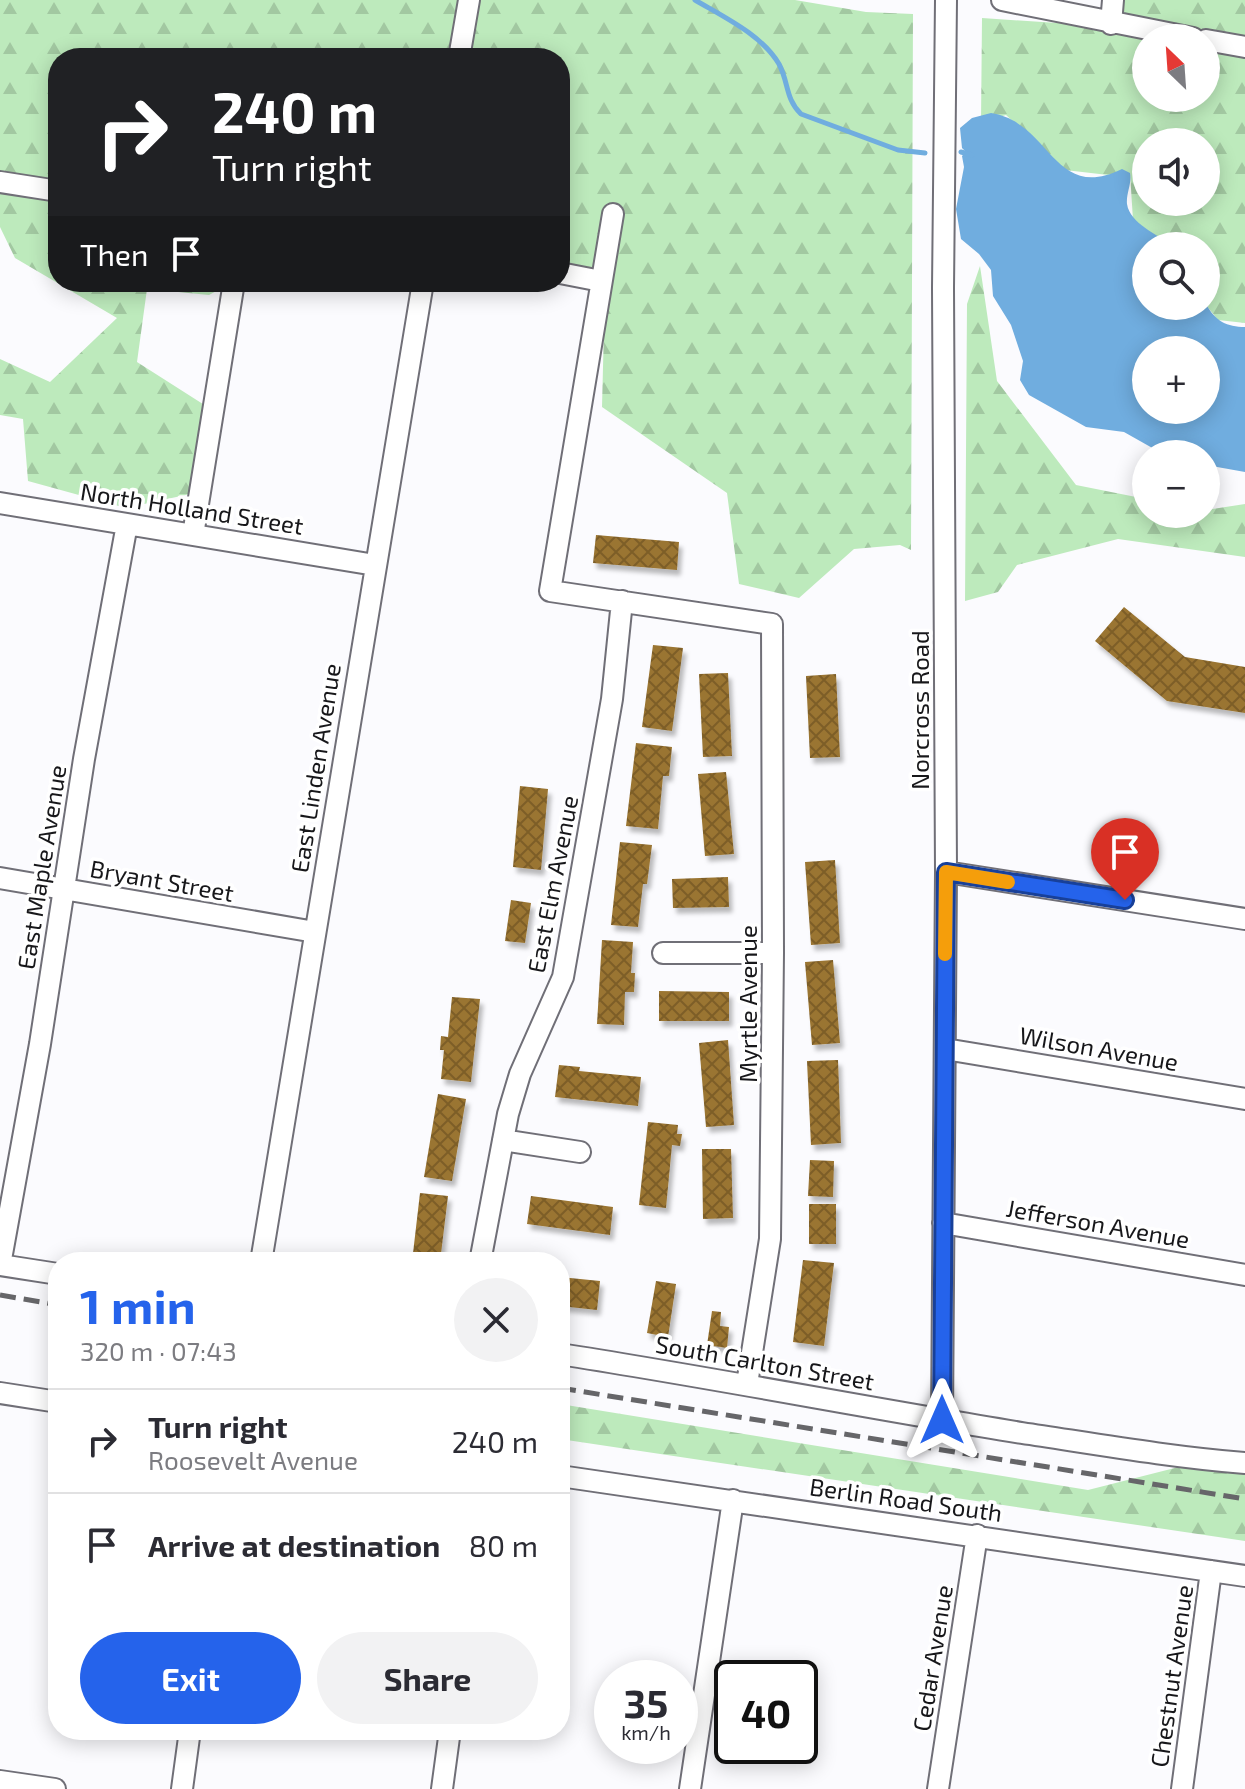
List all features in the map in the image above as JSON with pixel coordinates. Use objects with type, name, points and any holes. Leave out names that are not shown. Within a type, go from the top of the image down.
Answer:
[{"type":"street","points":[[461,48],[469,0]]},
{"type":"street","name":"Norcross Road","points":[[942,1420],[946,872],[943,288],[946,0]]},
{"type":"street","points":[[1002,0],[1132,28]]},
{"type":"street","points":[[1111,24],[1113,0]]},
{"type":"street","points":[[1220,43],[1245,47]]},
{"type":"street","points":[[0,182],[48,189]]},
{"type":"street","points":[[613,214],[550,591],[622,601]]},
{"type":"street","points":[[570,275],[601,281]]},
{"type":"street","points":[[193,535],[232,292]]},
{"type":"street","name":"East Linden Avenue","points":[[263,1252],[421,292]]},
{"type":"street","name":"North Holland Street","points":[[0,503],[375,565]]},
{"type":"street","name":"East Maple Avenue","points":[[0,1265],[40,1044],[84,759],[127,524]]},
{"type":"street","name":"Myrtle Avenue","points":[[622,601],[772,624],[770,1239],[747,1384]]},
{"type":"street","name":"East Elm Avenue","points":[[482,1252],[503,1140],[520,1074],[563,977],[612,699],[622,601]]},
{"type":"street","points":[[946,872],[1245,919]]},
{"type":"street","name":"Bryant Street","points":[[0,878],[315,932]]},
{"type":"street","points":[[663,953],[773,953]]},
{"type":"street","name":"Wilson Avenue","points":[[945,1049],[1245,1099]]},
{"type":"street","points":[[503,1140],[580,1152]]},
{"type":"street","name":"Jefferson Avenue","points":[[943,1223],[1245,1275]]},
{"type":"street","points":[[0,1265],[48,1272]]},
{"type":"street","name":"South Carlton Street","points":[[570,1356],[1185,1459],[1245,1463]]},
{"type":"street","points":[[0,1393],[48,1400]]},
{"type":"street","name":"Berlin Road South","points":[[570,1477],[1245,1576]]},
{"type":"street","points":[[690,1789],[733,1500]]},
{"type":"street","name":"Cedar Avenue","points":[[938,1789],[977,1535]]},
{"type":"street","name":"Chestnut Avenue","points":[[1182,1789],[1211,1571]]},
{"type":"street","points":[[182,1789],[189,1740]]},
{"type":"street","points":[[442,1789],[449,1740]]},
{"type":"street","points":[[0,1781],[55,1789]]},
{"type":"green space","points":[[0,0],[795,0],[866,12],[913,14],[911,550],[900,545],[854,549],[799,598],[739,584],[727,493],[602,407],[605,287],[570,275],[570,48],[48,48],[48,277],[15,258],[0,227]]},
{"type":"green space","points":[[1109,0],[1245,0],[1245,323],[1218,320],[1220,232],[1144,232],[1133,220],[1133,216],[1220,216],[1220,128],[1132,128],[1132,204],[1130,173],[1108,175],[1065,170],[1006,115],[981,122],[982,18],[1103,26]]},
{"type":"green space","points":[[980,266],[997,381],[1076,485],[1132,496],[1132,528],[1220,528],[1220,508],[1245,504],[1245,557],[1118,539],[1017,565],[998,592],[965,601],[967,304]]},
{"type":"green space","points":[[73,292],[147,292],[137,362],[206,406],[190,494],[126,508],[28,481],[23,419],[0,415],[0,359],[50,382],[117,318]]},
{"type":"green space","points":[[178,292],[215,292],[209,295]]},
{"type":"green space","points":[[570,1406],[1088,1490],[1226,1455],[1245,1459],[1245,1541],[570,1440]]},
{"type":"water","points":[[991,113],[1011,119],[1027,130],[1066,169],[1081,176],[1099,177],[1122,169],[1130,173],[1129,211],[1152,232],[1132,232],[1132,320],[1219,320],[1245,327],[1245,472],[1220,468],[1220,440],[1138,440],[1124,432],[1086,427],[1029,395],[1020,380],[1023,361],[1011,325],[993,296],[991,270],[979,254],[961,239],[956,209],[964,167],[962,156],[966,152],[962,148],[960,128],[972,118]]},
{"type":"building","points":[[596,535],[679,542],[677,570],[593,563]]},
{"type":"building","points":[[1124,607],[1185,657],[1245,667],[1245,713],[1167,701],[1095,641]]},
{"type":"building","points":[[653,645],[683,648],[672,731],[642,727]]},
{"type":"building","points":[[728,673],[732,756],[703,757],[699,674]]},
{"type":"building","points":[[836,674],[840,757],[810,758],[806,676]]},
{"type":"building","points":[[636,743],[672,747],[669,776],[663,776],[658,829],[626,826]]},
{"type":"building","points":[[726,772],[734,854],[705,856],[698,774]]},
{"type":"building","points":[[520,786],[548,789],[541,870],[513,867]]},
{"type":"building","points":[[620,842],[652,845],[638,927],[611,925]]},
{"type":"building","points":[[835,860],[840,943],[811,945],[805,862]]},
{"type":"building","points":[[728,877],[729,907],[673,908],[672,879]]},
{"type":"building","points":[[511,900],[531,903],[525,943],[505,941]]},
{"type":"building","points":[[602,940],[633,942],[631,973],[635,973],[634,992],[625,992],[624,1025],[597,1024]]},
{"type":"building","points":[[833,960],[840,1043],[812,1045],[805,962]]},
{"type":"building","points":[[659,991],[729,992],[729,1021],[659,1021]]},
{"type":"building","points":[[452,997],[480,999],[471,1082],[441,1079],[444,1050],[440,1050],[441,1036],[448,1037]]},
{"type":"building","points":[[728,1040],[734,1125],[706,1127],[699,1043]]},
{"type":"building","points":[[838,1060],[841,1143],[811,1145],[807,1061]]},
{"type":"building","points":[[559,1065],[580,1067],[579,1071],[641,1077],[638,1106],[555,1097]]},
{"type":"building","points":[[438,1094],[466,1099],[452,1181],[424,1177]]},
{"type":"building","points":[[648,1122],[678,1125],[677,1134],[682,1134],[680,1146],[672,1145],[666,1208],[639,1205]]},
{"type":"building","points":[[702,1149],[731,1149],[733,1218],[703,1219]]},
{"type":"building","points":[[810,1160],[834,1161],[833,1197],[808,1196]]},
{"type":"building","points":[[420,1193],[448,1196],[441,1252],[413,1252]]},
{"type":"building","points":[[531,1196],[613,1207],[610,1235],[527,1224]]},
{"type":"building","points":[[809,1204],[836,1204],[836,1244],[809,1244]]},
{"type":"building","points":[[803,1260],[834,1263],[824,1346],[793,1342]]},
{"type":"building","points":[[570,1278],[600,1281],[597,1310],[570,1307]]},
{"type":"building","points":[[656,1281],[676,1284],[668,1337],[647,1333]]},
{"type":"building","points":[[712,1311],[721,1312],[720,1326],[729,1327],[727,1348],[707,1345]]},
{"type":"waterway","points":[[695,0],[763,44],[779,64],[792,102],[801,114],[898,150],[925,153]]},
{"type":"waterway","points":[[961,152],[972,155]]},
{"type":"railway","points":[[0,1295],[48,1303]]},
{"type":"railway","points":[[570,1390],[1245,1499]]},
{"type":"slow traffic","points":[[945,954],[946,872],[1008,882]]},
{"type":"route","points":[[942,1420],[946,872],[1125,900]]}]
